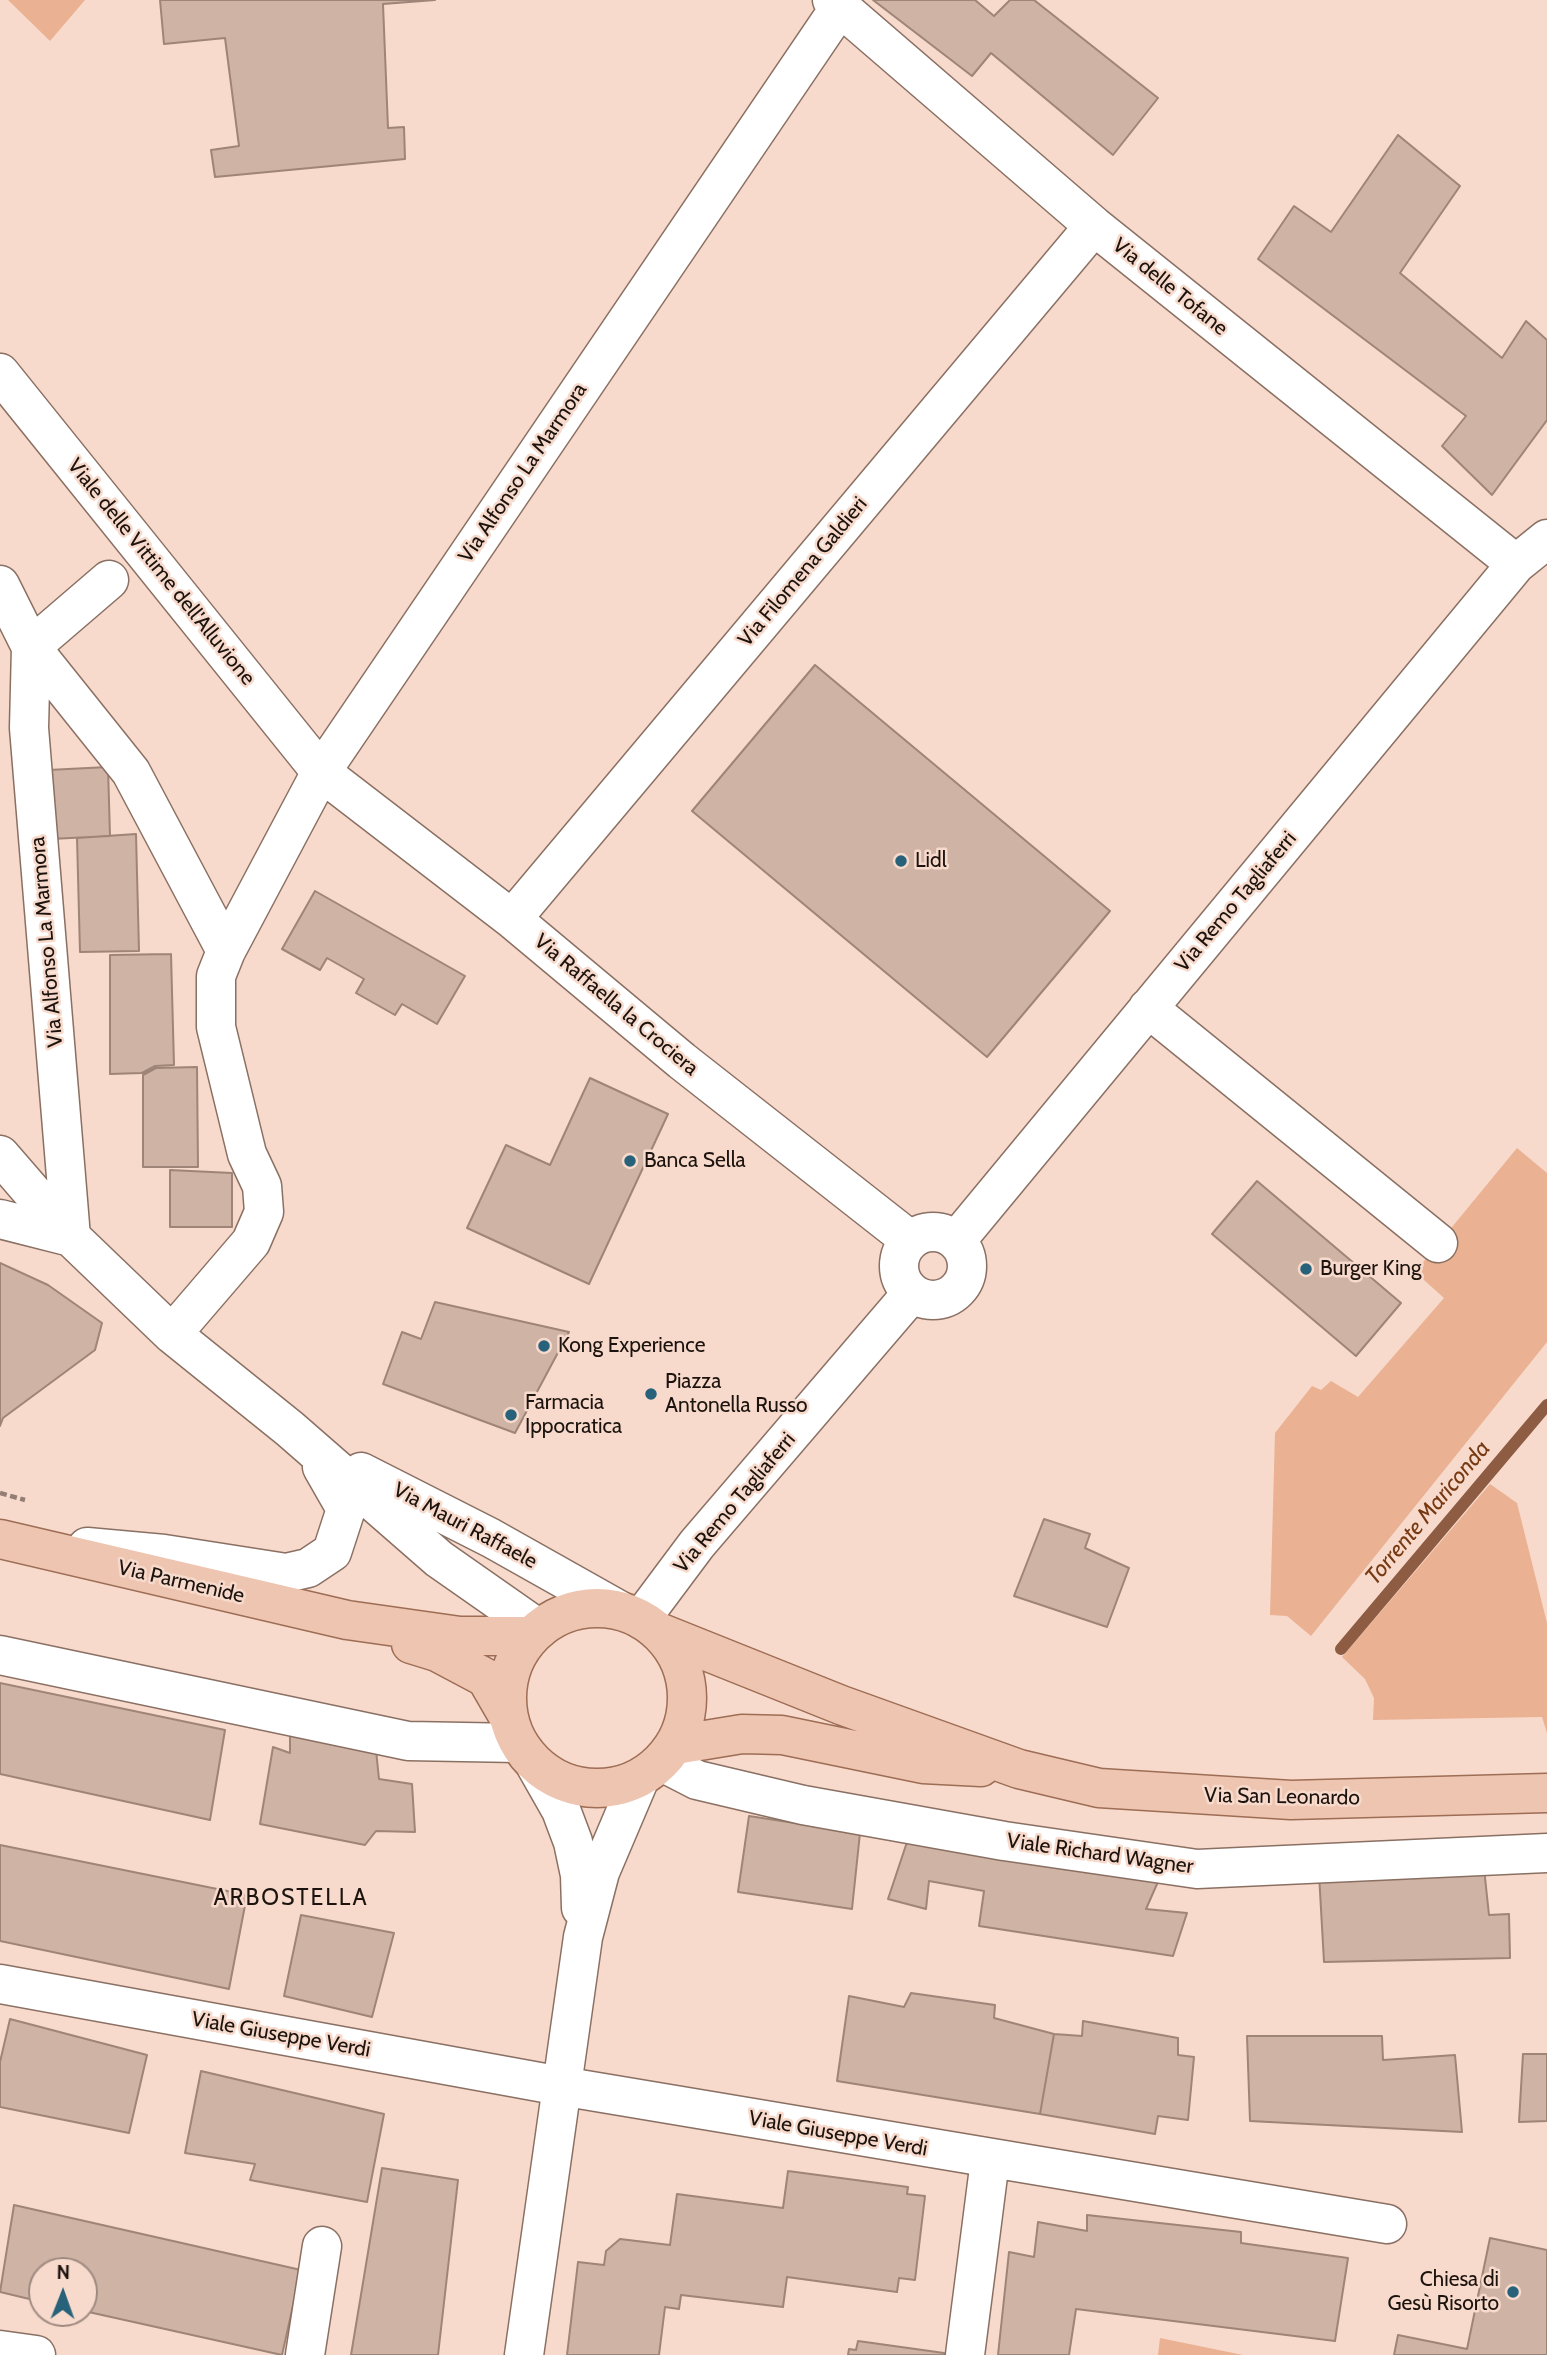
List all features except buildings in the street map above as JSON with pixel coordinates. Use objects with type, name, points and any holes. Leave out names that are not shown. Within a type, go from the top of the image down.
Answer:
[{"type":"main road","name":"Via Parmenide","points":[[8,1541],[347,1620],[460,1636],[535,1632]]},
{"type":"main road","points":[[595,1607],[640,1621],[676,1653],[687,1687],[685,1723],[659,1762],[614,1788],[586,1789],[559,1781],[520,1741],[508,1677],[515,1659],[535,1632],[572,1611],[595,1607]]},
{"type":"main road","name":"Via Parmenide","points":[[347,1620],[467,1665],[486,1678],[520,1741]]},
{"type":"main road","name":"Via San Leonardo","points":[[640,1621],[829,1700],[1019,1769],[1099,1788],[1277,1800],[1547,1793]]},
{"type":"main road","name":"Via San Leonardo","points":[[659,1762],[742,1734],[782,1735],[923,1764],[1019,1769]]},
{"type":"street","name":"Via delle Tofane","points":[[836,3],[1094,226],[1516,564]]},
{"type":"street","name":"Via Alfonso La Marmora","points":[[172,1334],[251,1242],[264,1212],[262,1186],[247,1154],[216,1027],[216,975],[226,951],[321,772],[836,3]]},
{"type":"street","name":"Via Filomena Galdieri","points":[[512,919],[1094,226]]},
{"type":"street","name":"Viale delle Vittime dell'Alluvione","points":[[0,373],[321,772]]},
{"type":"street","name":"Via Remo Tagliaferri","points":[[956,1241],[1516,564],[1547,539]]},
{"type":"street","points":[[31,647],[108,580]]},
{"type":"street","name":"Via Alfonso La Marmora","points":[[0,585],[31,647],[131,772],[226,951]]},
{"type":"street","name":"Via Alfonso La Marmora","points":[[31,647],[29,728],[71,1237]]},
{"type":"street","points":[[0,756],[29,728]]},
{"type":"street","name":"Via Raffaella la Crociera","points":[[321,772],[512,919],[682,1061],[910,1240]]},
{"type":"street","points":[[1148,1008],[1438,1243]]},
{"type":"street","name":"Via Mauri Raffaele","points":[[0,1155],[71,1237],[172,1334],[309,1445],[439,1559],[535,1632]]},
{"type":"street","points":[[0,1219],[71,1237]]},
{"type":"street","points":[[928,1232],[938,1232],[956,1241],[966,1259],[967,1269],[959,1287],[951,1294],[932,1300],[912,1293],[905,1286],[899,1267],[903,1248],[910,1240],[928,1232]]},
{"type":"street","name":"Via Remo Tagliaferri","points":[[640,1621],[697,1544],[912,1293]]},
{"type":"street","name":"Via Mauri Raffaele","points":[[309,1445],[491,1538],[640,1621]]},
{"type":"street","name":"Via Mauri Raffaele","points":[[308,1568],[332,1552],[346,1508],[309,1445]]},
{"type":"street","name":"Via Parmenide","points":[[8,1541],[164,1554],[286,1573],[308,1568]]},
{"type":"street","points":[[0,1655],[408,1741],[520,1741],[561,1810],[573,1842],[580,1875],[583,1937]]},
{"type":"street","points":[[524,2355],[583,1937],[600,1872],[659,1762]]},
{"type":"street","name":"Viale Richard Wagner","points":[[659,1762],[697,1780],[803,1805],[1004,1841],[1197,1869],[1547,1853]]},
{"type":"street","name":"Viale Giuseppe Verdi","points":[[0,1984],[561,2087],[1387,2224]]},
{"type":"street","points":[[965,2355],[990,2160]]},
{"type":"street","points":[[305,2355],[322,2246]]},
{"type":"street","points":[[0,2350],[36,2355]]},
{"type":"path","points":[[0,1493],[25,1500]]},
{"type":"shaded area","points":[[8,0],[85,0],[50,41]]},
{"type":"shaded area","points":[[1517,1148],[1547,1173],[1547,1342],[1311,1636],[1287,1616],[1270,1615],[1275,1433],[1312,1386],[1321,1390],[1331,1381],[1358,1397],[1444,1298],[1415,1272]]},
{"type":"shaded area","points":[[1490,1484],[1517,1503],[1547,1623],[1547,1733],[1542,1717],[1373,1720],[1374,1698],[1365,1679],[1342,1657]]},
{"type":"shaded area","points":[[1160,2338],[1243,2355],[1158,2355]]},
{"type":"waterway","name":"Torrente Mariconda","points":[[1341,1649],[1547,1405]]},
{"type":"place","name":"Lidl","points":[[901,861]]},
{"type":"place","name":"Banca Sella","points":[[630,1161]]},
{"type":"place","name":"Burger King","points":[[1306,1269]]},
{"type":"place","name":"Kong Experience","points":[[544,1346]]},
{"type":"place","name":"Piazza Antonella Russo","points":[[651,1394]]},
{"type":"place","name":"Farmacia Ippocratica","points":[[511,1415]]},
{"type":"place","name":"Chiesa di Gesù Risorto","points":[[1513,2292]]},
{"type":"district","name":"ARBOSTELLA","points":[[291,1898]]}]
